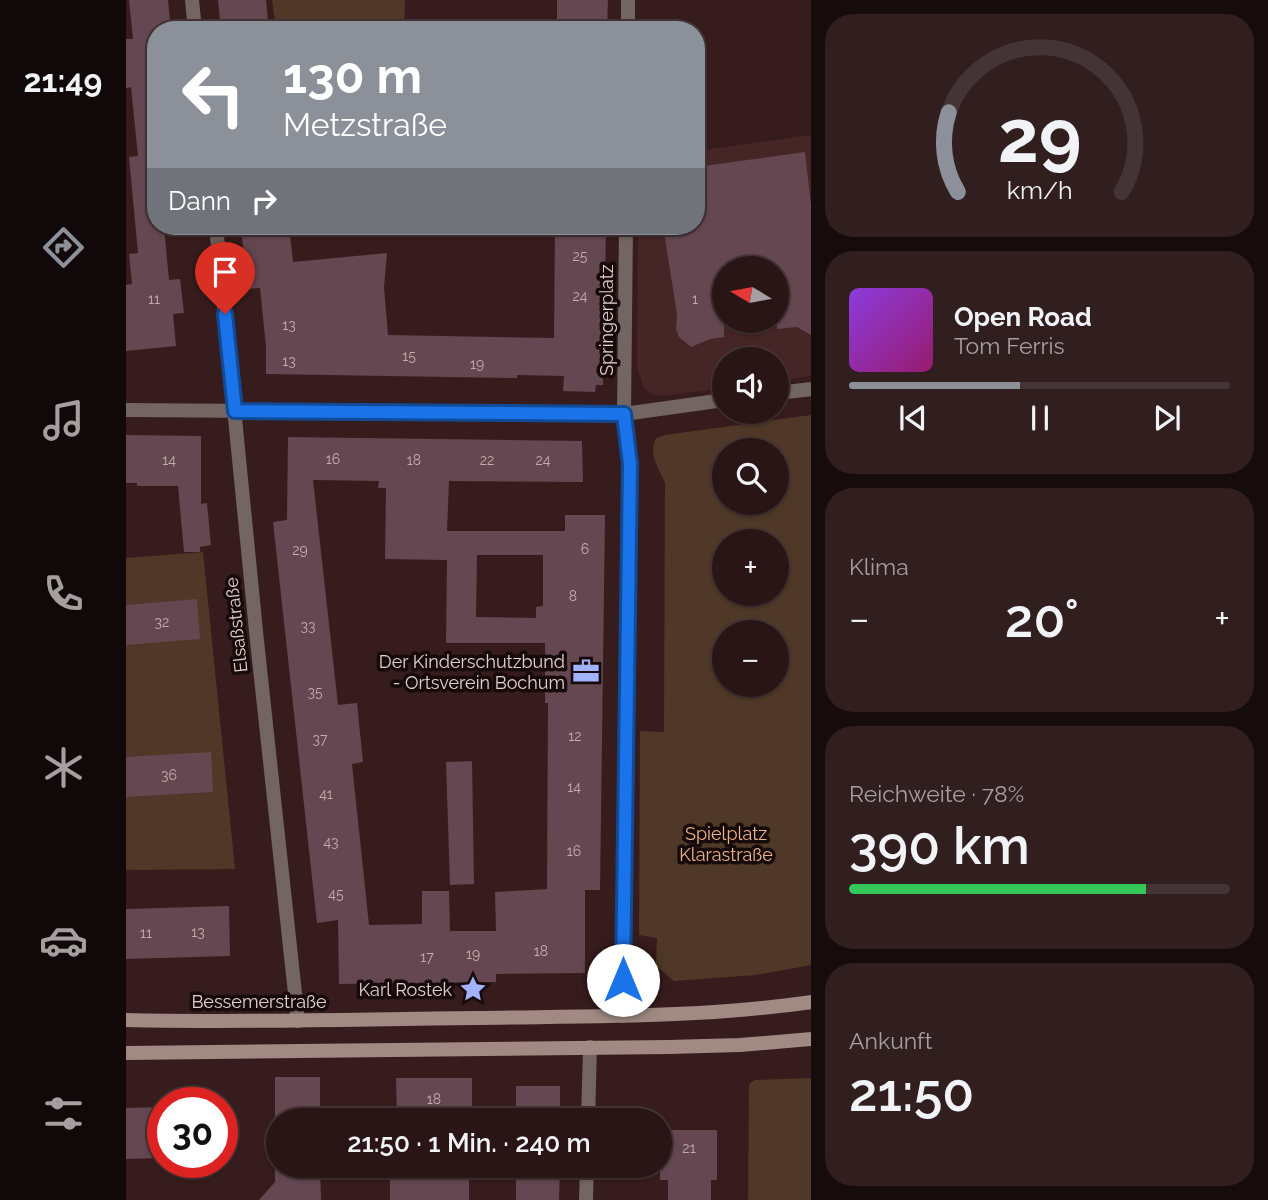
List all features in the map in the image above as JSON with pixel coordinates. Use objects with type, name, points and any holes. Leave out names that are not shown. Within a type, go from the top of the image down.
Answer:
[{"type":"street","points":[[192,0],[194,21]]},
{"type":"street","points":[[628,0],[628,21]]},
{"type":"street","name":"Elsaßstraße","points":[[217,235],[298,1021]]},
{"type":"street","name":"Springerplatz","points":[[623,1016],[630,464],[624,414],[625,235]]},
{"type":"street","points":[[789,392],[811,389]]},
{"type":"street","points":[[126,410],[624,414],[712,402]]},
{"type":"street","name":"Bessemerstraße","points":[[126,1020],[298,1021],[623,1016],[767,1009],[811,1002]]},
{"type":"street","points":[[126,1053],[444,1051],[740,1045],[811,1039]]},
{"type":"street","points":[[588,1108],[590,1047]]},
{"type":"street","points":[[586,1200],[587,1178]]},
{"type":"shaded area","points":[[811,135],[811,376],[789,379],[789,347],[712,347],[712,390],[663,396],[651,394],[644,388],[637,367],[638,235],[705,235],[705,150]]},
{"type":"green space","points":[[272,0],[405,0],[404,21],[275,21]]},
{"type":"green space","name":"Spielplatz Klarastraße","points":[[811,415],[811,965],[756,975],[674,981],[656,966],[657,938],[639,935],[640,731],[664,732],[665,483],[653,450],[656,438],[745,424],[789,424],[789,418]]},
{"type":"green space","points":[[203,552],[235,869],[126,870],[126,558]]},
{"type":"green space","points":[[811,1078],[811,1200],[748,1200],[749,1084],[755,1080]]},
{"type":"building","points":[[129,0],[168,0],[170,21],[147,21],[147,235],[165,235],[169,280],[180,279],[184,313],[173,314],[176,346],[126,351],[126,285],[132,284],[129,254],[138,253],[129,157],[138,156],[131,87],[126,88],[126,39],[133,39]]},
{"type":"building","points":[[218,0],[266,0],[268,21],[220,21]]},
{"type":"building","points":[[557,0],[608,0],[607,21],[557,21]]},
{"type":"building","points":[[805,152],[811,205],[811,335],[797,327],[789,328],[789,256],[712,256],[712,333],[724,333],[724,337],[710,339],[691,347],[679,337],[664,235],[705,235],[705,166]]},
{"type":"building","points":[[242,235],[290,235],[293,262],[387,253],[384,287],[388,335],[554,338],[555,235],[606,235],[603,385],[596,385],[595,392],[563,391],[564,376],[517,375],[517,378],[266,374],[260,288],[247,289]]},
{"type":"building","points":[[126,435],[201,436],[201,504],[207,503],[211,545],[200,547],[200,552],[184,552],[178,486],[137,486],[137,483],[126,483]]},
{"type":"building","points":[[288,437],[582,441],[583,482],[449,481],[447,531],[565,531],[565,515],[605,515],[600,890],[585,890],[585,973],[496,974],[496,982],[339,984],[338,920],[317,923],[273,522],[287,520]],"holes":[[[313,480],[379,481],[378,488],[386,488],[385,559],[447,560],[446,643],[545,643],[545,703],[548,703],[547,889],[495,892],[496,931],[450,931],[449,891],[422,891],[422,924],[369,925],[352,764],[363,762],[357,703],[338,705]],[[477,555],[543,555],[543,606],[536,607],[536,618],[476,617]]]},
{"type":"building","points":[[197,599],[200,639],[126,645],[126,605]]},
{"type":"building","points":[[211,752],[213,792],[126,797],[126,757]]},
{"type":"building","points":[[472,761],[474,884],[450,885],[446,762]]},
{"type":"building","points":[[229,906],[230,956],[126,959],[126,909]]},
{"type":"building","points":[[275,1077],[320,1077],[320,1108],[275,1108]]},
{"type":"building","points":[[396,1078],[472,1078],[472,1108],[397,1108]]},
{"type":"building","points":[[516,1086],[560,1086],[560,1108],[516,1108]]},
{"type":"building","points":[[147,1107],[147,1158],[126,1159],[126,1108]]},
{"type":"building","points":[[672,1130],[717,1130],[717,1180],[711,1180],[711,1200],[668,1200],[668,1180],[660,1180],[672,1178]]},
{"type":"building","points":[[275,1178],[320,1178],[321,1200],[259,1200],[275,1182]]},
{"type":"building","points":[[390,1178],[469,1178],[469,1200],[390,1200]]},
{"type":"building","points":[[516,1178],[560,1178],[559,1200],[516,1200]]},
{"type":"place","name":"Der Kinderschutzbund - Ortsverein Bochum","points":[[586,671]]},
{"type":"place","name":"Karl Rostek","points":[[473,989]]},
{"type":"route","points":[[225,314],[235,411],[624,414],[630,464],[623,980]]}]
